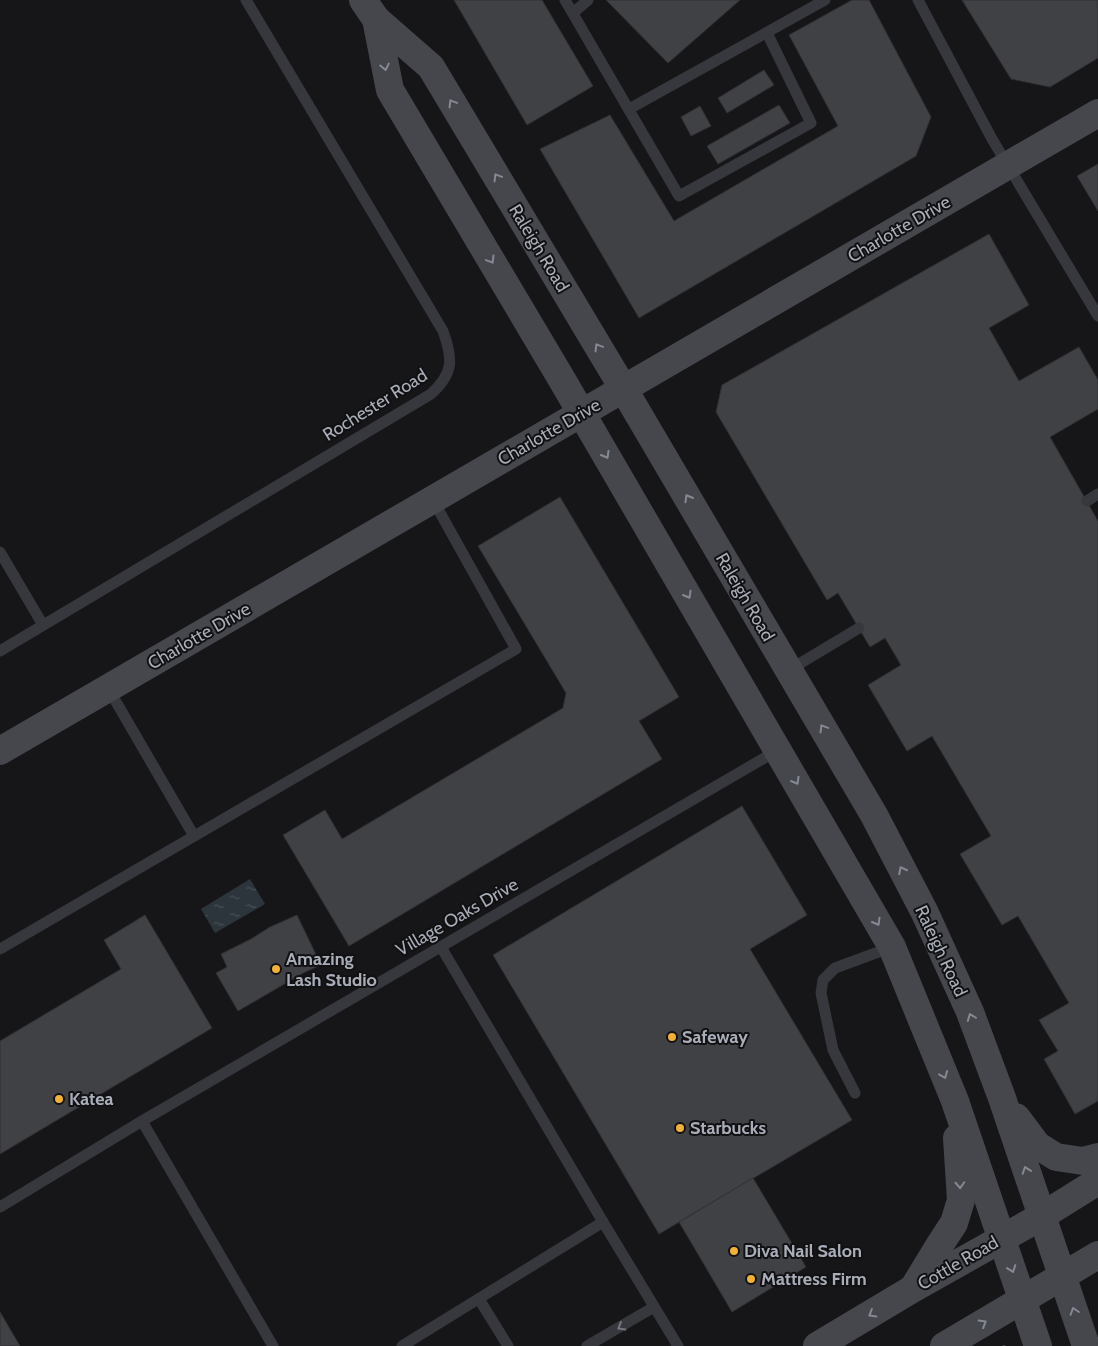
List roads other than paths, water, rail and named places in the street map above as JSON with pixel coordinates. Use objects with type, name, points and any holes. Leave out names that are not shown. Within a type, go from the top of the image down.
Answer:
[{"type":"street","name":"Raleigh Road","points":[[369,9],[431,67],[623,388],[874,815],[925,913],[970,1012],[1002,1098],[1086,1346]]},
{"type":"street","name":"Raleigh Road","points":[[369,9],[390,90],[581,413],[892,947],[955,1101],[1038,1346]]},
{"type":"street","name":"Charlotte Drive","points":[[0,751],[1098,113]]},
{"type":"street","points":[[1002,1098],[1037,1145],[1056,1157],[1083,1161],[1098,1158]]},
{"type":"street","points":[[914,1288],[954,1223],[961,1200],[955,1101]]},
{"type":"street","name":"Cottle Road","points":[[818,1346],[914,1288],[1042,1216],[1098,1181]]},
{"type":"street","points":[[944,1346],[1098,1256]]},
{"type":"lane","name":"Rochester Road","points":[[0,651],[431,394],[442,384],[449,369],[449,349],[443,331],[246,0]]},
{"type":"lane","points":[[565,0],[679,196],[811,123],[767,33]]},
{"type":"lane","points":[[572,13],[588,0]]},
{"type":"lane","points":[[628,110],[825,0]]},
{"type":"lane","points":[[918,0],[1008,166],[1098,316]]},
{"type":"lane","points":[[1086,501],[1098,494]]},
{"type":"lane","points":[[0,949],[516,649],[433,500]]},
{"type":"lane","points":[[0,552],[43,625]]},
{"type":"lane","points":[[789,670],[859,628]]},
{"type":"lane","points":[[108,688],[194,836]]},
{"type":"lane","name":"Village Oaks Drive","points":[[0,1208],[142,1121],[778,750]]},
{"type":"lane","points":[[441,946],[678,1346]]},
{"type":"lane","points":[[855,1093],[833,1050],[821,993],[823,980],[834,968],[892,947]]},
{"type":"lane","points":[[142,1121],[273,1346]]},
{"type":"lane","points":[[402,1346],[603,1222]]},
{"type":"lane","points":[[478,1299],[508,1346]]},
{"type":"lane","points":[[587,1346],[654,1307]]},
{"type":"water","points":[[250,879],[265,904],[215,933],[201,909]]},
{"type":"place","name":"Amazing Lash Studio","points":[[276,969]]},
{"type":"place","name":"Safeway","points":[[672,1037]]},
{"type":"place","name":"Katea","points":[[59,1099]]},
{"type":"place","name":"Starbucks","points":[[680,1128]]},
{"type":"place","name":"Diva Nail Salon","points":[[734,1251]]},
{"type":"place","name":"Mattress Firm","points":[[751,1279]]}]
